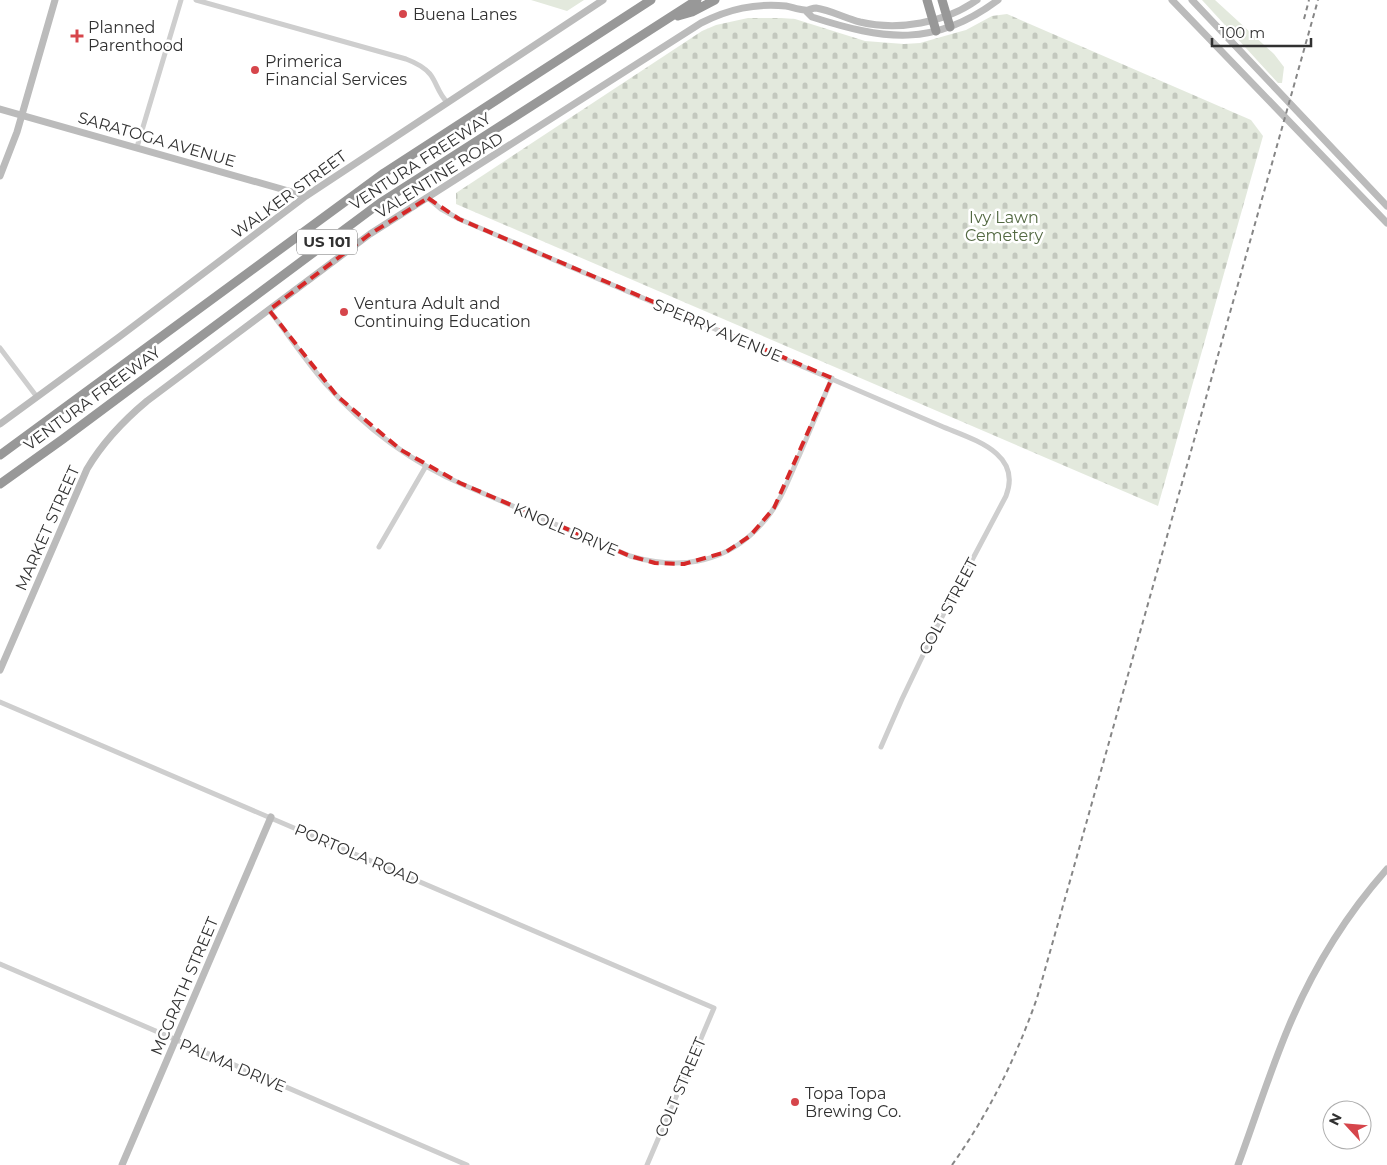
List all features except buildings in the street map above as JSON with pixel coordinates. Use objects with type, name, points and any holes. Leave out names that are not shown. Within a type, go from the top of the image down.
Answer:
[{"type":"highway","name":"VENTURA FREEWAY","points":[[0,455],[384,173],[651,0]]},
{"type":"highway","name":"VENTURA FREEWAY","points":[[0,484],[64,439],[380,203],[697,0]]},
{"type":"highway","points":[[668,18],[692,12],[715,0]]},
{"type":"highway","points":[[927,0],[936,31]]},
{"type":"highway","points":[[942,0],[950,27]]},
{"type":"street","points":[[0,176],[11,152],[55,0]]},
{"type":"street","points":[[137,147],[181,0]]},
{"type":"street","points":[[196,0],[406,59],[430,74],[440,95],[447,102]]},
{"type":"street","name":"WALKER STREET","points":[[0,424],[119,338],[306,196],[603,0]]},
{"type":"street","name":"VALENTINE ROAD","points":[[806,11],[814,8],[877,25],[913,24],[946,15],[977,0]]},
{"type":"street","name":"VALENTINE ROAD","points":[[115,430],[141,406],[370,234],[701,23],[717,15],[751,6],[785,6],[806,11],[812,17],[840,26],[875,34],[910,35],[950,27],[978,14],[998,0]]},
{"type":"street","points":[[1172,0],[1387,223]]},
{"type":"street","points":[[1192,0],[1387,206]]},
{"type":"street","name":"SARATOGA AVENUE","points":[[0,109],[306,196]]},
{"type":"street","name":"SPERRY AVENUE","points":[[428,198],[453,216],[988,446],[999,455],[1006,465]]},
{"type":"street","name":"KNOLL DRIVE","points":[[269,310],[314,369],[344,403],[382,436],[426,466],[460,483],[630,556],[664,564],[695,562],[716,556],[750,536],[765,521],[784,491],[832,378]]},
{"type":"street","points":[[0,348],[37,397]]},
{"type":"street","name":"MARKET STREET","points":[[0,670],[84,474],[101,447],[115,430]]},
{"type":"street","name":"COLT STREET","points":[[881,747],[935,630],[1006,496],[1009,477],[1006,465]]},
{"type":"street","points":[[379,547],[426,466]]},
{"type":"street","name":"PORTOLA ROAD","points":[[0,702],[714,1008]]},
{"type":"street","name":"MCGRATH STREET","points":[[122,1165],[271,817]]},
{"type":"street","points":[[1238,1165],[1278,1052],[1300,1001],[1332,942],[1354,910],[1387,869]]},
{"type":"street","name":"PALMA DRIVE","points":[[0,964],[466,1165]]},
{"type":"street","name":"COLT STREET","points":[[647,1165],[714,1008]]},
{"type":"highlighted area","points":[[428,198],[459,219],[832,378],[774,508],[750,536],[726,552],[684,564],[655,563],[630,556],[460,483],[401,450],[337,396],[269,310],[370,234]]},
{"type":"green space","points":[[531,0],[584,0],[567,11]]},
{"type":"green space","points":[[1202,0],[1215,0],[1274,54],[1284,67],[1282,83],[1278,83]]},
{"type":"green space","name":"Ivy Lawn Cemetery","points":[[1007,14],[1251,120],[1263,136],[1158,506],[456,204],[456,193],[702,31],[716,25],[748,18],[795,19],[865,41],[904,44],[920,43],[966,30],[992,16]]},
{"type":"railway","points":[[1304,19],[1309,0]]},
{"type":"railway","points":[[952,1165],[978,1125],[1001,1084],[1037,998],[1318,0]]},
{"type":"place","name":"Buena Lanes","points":[[403,14]]},
{"type":"place","name":"Planned Parenthood","points":[[77,36]]},
{"type":"place","name":"Primerica Financial Services","points":[[255,70]]},
{"type":"place","name":"Ventura Adult and Continuing Education","points":[[344,312]]},
{"type":"place","name":"Topa Topa Brewing Co.","points":[[795,1102]]}]
